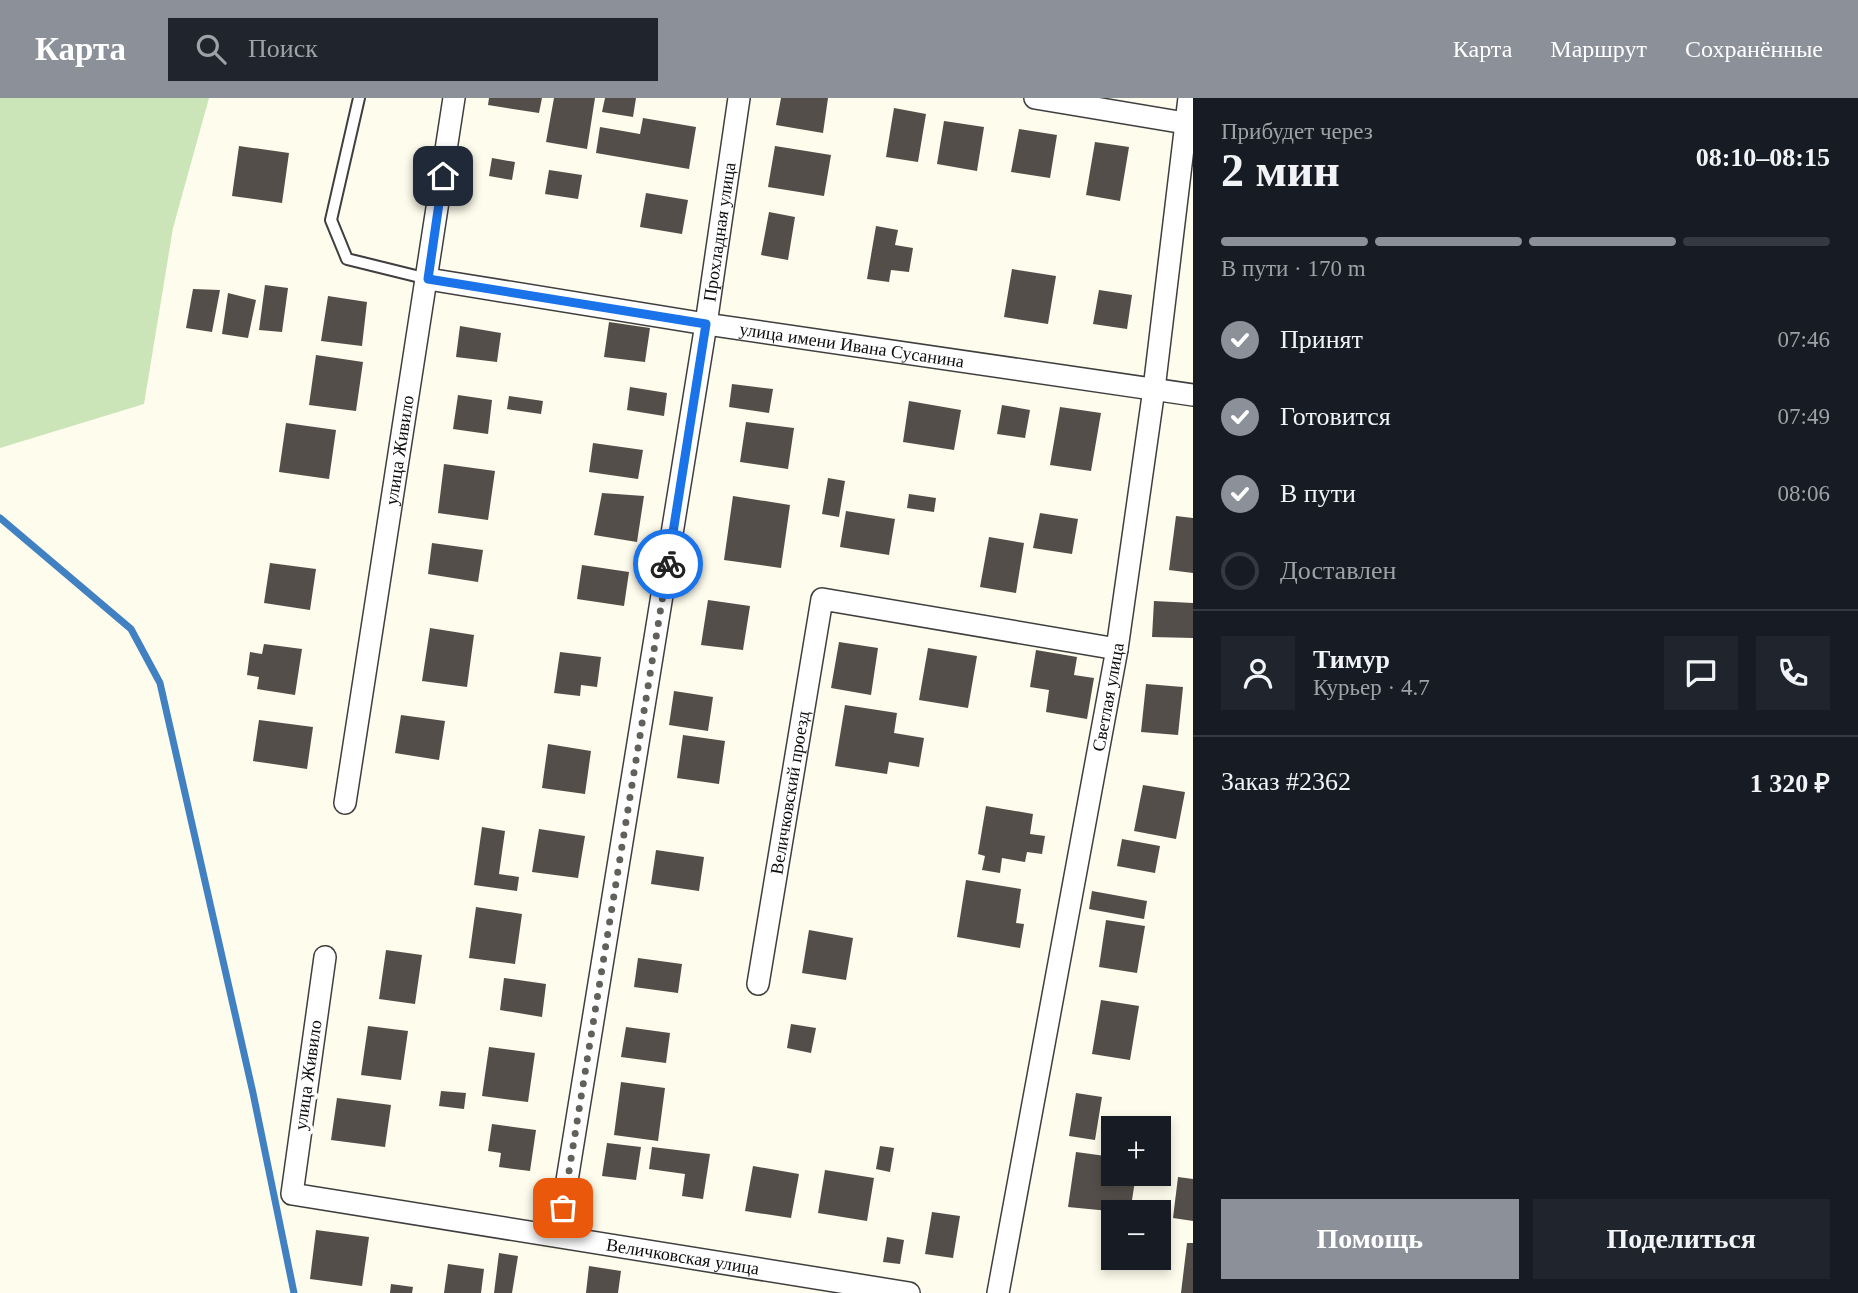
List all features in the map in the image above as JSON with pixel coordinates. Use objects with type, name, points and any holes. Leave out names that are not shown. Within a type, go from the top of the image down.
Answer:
[{"type":"street","name":"улица Живило","points":[[345,803],[454,98]]},
{"type":"street","name":"Прохладная улица","points":[[558,1236],[706,324],[739,98]]},
{"type":"street","points":[[1035,98],[1185,123]]},
{"type":"street","name":"Светлая улица","points":[[998,1293],[1116,649],[1154,388],[1189,98]]},
{"type":"street","name":"улица имени Ивана Сусанина","points":[[428,279],[706,324],[1193,395]]},
{"type":"street","name":"Величковский проезд","points":[[758,984],[822,599],[1116,649]]},
{"type":"street","name":"улица Живило","points":[[292,1194],[325,957]]},
{"type":"street","name":"Величковская улица","points":[[292,1194],[909,1293]]},
{"type":"lane","points":[[359,98],[331,220],[347,259],[428,279]]},
{"type":"green space","points":[[0,98],[209,98],[173,228],[144,404],[0,448]]},
{"type":"building","points":[[489,98],[542,98],[539,113],[488,105]]},
{"type":"building","points":[[554,98],[595,98],[587,149],[546,142]]},
{"type":"building","points":[[605,98],[636,98],[633,117],[602,112]]},
{"type":"building","points":[[781,98],[828,98],[823,133],[776,125]]},
{"type":"building","points":[[894,108],[926,114],[918,162],[886,157]]},
{"type":"building","points":[[643,118],[696,127],[689,169],[596,153],[600,127],[640,134]]},
{"type":"building","points":[[944,121],[984,127],[977,171],[937,164]]},
{"type":"building","points":[[1019,129],[1057,135],[1050,178],[1011,172]]},
{"type":"building","points":[[1095,142],[1129,147],[1120,201],[1086,195]]},
{"type":"building","points":[[239,146],[289,153],[282,203],[232,196]]},
{"type":"building","points":[[775,146],[831,155],[824,196],[768,187]]},
{"type":"building","points":[[492,158],[515,162],[512,180],[489,176]]},
{"type":"building","points":[[549,170],[582,175],[578,199],[545,194]]},
{"type":"building","points":[[646,193],[688,200],[682,234],[640,227]]},
{"type":"building","points":[[769,212],[795,217],[788,260],[761,255]]},
{"type":"building","points":[[876,226],[898,230],[895,245],[913,248],[909,272],[891,270],[889,282],[867,279]]},
{"type":"building","points":[[1012,269],[1056,276],[1048,324],[1004,317]]},
{"type":"building","points":[[265,285],[288,288],[282,332],[259,330]]},
{"type":"building","points":[[193,289],[220,290],[212,332],[186,328]]},
{"type":"building","points":[[1099,290],[1132,295],[1127,329],[1093,324]]},
{"type":"building","points":[[228,293],[256,300],[248,338],[222,334]]},
{"type":"building","points":[[328,296],[367,302],[362,346],[321,341]]},
{"type":"building","points":[[609,322],[650,328],[645,362],[604,357]]},
{"type":"building","points":[[460,326],[501,333],[497,362],[456,357]]},
{"type":"building","points":[[316,355],[363,362],[356,411],[309,405]]},
{"type":"building","points":[[732,384],[773,389],[769,413],[729,407]]},
{"type":"building","points":[[630,387],[667,393],[664,416],[627,410]]},
{"type":"building","points":[[458,395],[492,400],[488,434],[453,429]]},
{"type":"building","points":[[509,396],[543,401],[541,414],[507,409]]},
{"type":"building","points":[[909,401],[961,410],[954,450],[903,442]]},
{"type":"building","points":[[1002,405],[1030,410],[1025,438],[997,434]]},
{"type":"building","points":[[1060,407],[1101,413],[1091,471],[1050,465]]},
{"type":"building","points":[[746,422],[794,428],[788,469],[740,462]]},
{"type":"building","points":[[286,423],[336,430],[329,479],[279,472]]},
{"type":"building","points":[[593,443],[643,450],[638,479],[589,472]]},
{"type":"building","points":[[444,464],[495,471],[488,520],[438,513]]},
{"type":"building","points":[[828,478],[845,481],[839,517],[822,514]]},
{"type":"building","points":[[602,493],[644,496],[637,542],[594,535]]},
{"type":"building","points":[[909,494],[936,498],[934,512],[907,508]]},
{"type":"building","points":[[733,496],[790,505],[781,568],[724,560]]},
{"type":"building","points":[[846,511],[895,519],[889,555],[840,547]]},
{"type":"building","points":[[1040,513],[1078,519],[1072,554],[1033,548]]},
{"type":"building","points":[[1176,516],[1193,518],[1193,573],[1169,570]]},
{"type":"building","points":[[989,537],[1024,543],[1016,593],[980,587]]},
{"type":"building","points":[[432,543],[483,550],[478,582],[428,574]]},
{"type":"building","points":[[270,563],[316,569],[310,610],[264,603]]},
{"type":"building","points":[[582,565],[629,572],[624,606],[577,599]]},
{"type":"building","points":[[708,600],[750,606],[743,650],[701,645]]},
{"type":"building","points":[[1154,601],[1193,603],[1193,638],[1152,637]]},
{"type":"building","points":[[430,628],[474,635],[467,687],[422,681]]},
{"type":"building","points":[[839,642],[878,648],[871,695],[831,688]]},
{"type":"building","points":[[264,644],[302,649],[295,695],[257,689],[259,677],[247,675],[250,652],[262,654]]},
{"type":"building","points":[[928,648],[977,656],[968,708],[919,700]]},
{"type":"building","points":[[1036,650],[1077,657],[1074,675],[1094,678],[1087,719],[1046,712],[1049,690],[1030,687]]},
{"type":"building","points":[[560,652],[601,657],[597,687],[581,685],[580,696],[554,693]]},
{"type":"building","points":[[1146,684],[1183,687],[1178,735],[1141,732]]},
{"type":"building","points":[[674,691],[713,697],[708,731],[669,725]]},
{"type":"building","points":[[845,705],[897,713],[894,733],[924,738],[919,767],[889,762],[887,774],[835,766]]},
{"type":"building","points":[[401,715],[445,721],[439,760],[395,753]]},
{"type":"building","points":[[259,720],[313,727],[307,769],[253,761]]},
{"type":"building","points":[[683,735],[725,741],[719,784],[677,778]]},
{"type":"building","points":[[548,744],[591,751],[585,794],[542,788]]},
{"type":"building","points":[[1143,785],[1185,792],[1176,839],[1134,831]]},
{"type":"building","points":[[986,806],[1033,814],[1030,834],[1045,836],[1042,854],[1027,852],[1025,862],[1002,858],[1000,873],[982,870],[985,856],[978,854]]},
{"type":"building","points":[[482,827],[505,831],[499,874],[519,877],[517,891],[474,885]]},
{"type":"building","points":[[539,829],[585,836],[578,878],[532,872]]},
{"type":"building","points":[[1122,839],[1160,846],[1155,873],[1117,866]]},
{"type":"building","points":[[656,850],[704,857],[699,891],[651,884]]},
{"type":"building","points":[[966,880],[1021,889],[1016,923],[1024,924],[1020,948],[957,937]]},
{"type":"building","points":[[1092,891],[1147,901],[1144,919],[1089,909]]},
{"type":"building","points":[[476,907],[522,914],[515,964],[469,958]]},
{"type":"building","points":[[1106,920],[1145,926],[1137,973],[1099,967]]},
{"type":"building","points":[[809,930],[853,938],[846,980],[802,973]]},
{"type":"building","points":[[386,950],[422,955],[415,1004],[379,999]]},
{"type":"building","points":[[638,958],[682,964],[678,993],[634,987]]},
{"type":"building","points":[[504,978],[546,984],[542,1017],[500,1010]]},
{"type":"building","points":[[1101,1000],[1139,1006],[1130,1060],[1092,1054]]},
{"type":"building","points":[[791,1024],[816,1028],[811,1053],[787,1048]]},
{"type":"building","points":[[368,1026],[408,1031],[401,1080],[361,1075]]},
{"type":"building","points":[[626,1027],[670,1033],[666,1063],[621,1057]]},
{"type":"building","points":[[489,1047],[535,1053],[528,1102],[482,1096]]},
{"type":"building","points":[[621,1082],[665,1088],[658,1141],[614,1135]]},
{"type":"building","points":[[441,1091],[466,1093],[464,1109],[439,1106]]},
{"type":"building","points":[[1076,1093],[1102,1097],[1095,1140],[1069,1136]]},
{"type":"building","points":[[337,1098],[391,1105],[385,1147],[331,1140]]},
{"type":"building","points":[[492,1124],[536,1130],[530,1171],[499,1167],[501,1153],[488,1151]]},
{"type":"building","points":[[607,1143],[641,1147],[636,1180],[602,1176]]},
{"type":"building","points":[[880,1146],[894,1148],[890,1172],[876,1169]]},
{"type":"building","points":[[652,1147],[710,1154],[703,1199],[682,1196],[685,1174],[649,1169]]},
{"type":"building","points":[[1076,1152],[1101,1155],[1101,1186],[1134,1186],[1132,1200],[1101,1200],[1101,1210],[1068,1207]]},
{"type":"building","points":[[753,1166],[799,1174],[791,1218],[745,1211]]},
{"type":"building","points":[[825,1170],[874,1178],[867,1221],[818,1213]]},
{"type":"building","points":[[1178,1177],[1193,1179],[1193,1221],[1173,1218]]},
{"type":"building","points":[[932,1212],[960,1216],[953,1258],[925,1254]]},
{"type":"building","points":[[316,1230],[369,1237],[362,1286],[310,1279]]},
{"type":"building","points":[[887,1237],[904,1240],[900,1264],[883,1262]]},
{"type":"building","points":[[1187,1243],[1193,1243],[1193,1293],[1181,1293]]},
{"type":"building","points":[[499,1253],[518,1256],[512,1293],[494,1293]]},
{"type":"building","points":[[448,1264],[484,1269],[481,1293],[444,1293]]},
{"type":"building","points":[[589,1266],[621,1271],[618,1293],[586,1293]]},
{"type":"building","points":[[391,1284],[413,1287],[412,1293],[390,1293]]},
{"type":"waterway","points":[[0,518],[131,629],[160,683],[253,1093],[294,1293]]},
{"type":"way so far","points":[[563,1208],[668,564]]},
{"type":"route","points":[[443,176],[428,279],[706,324],[668,564]]}]
